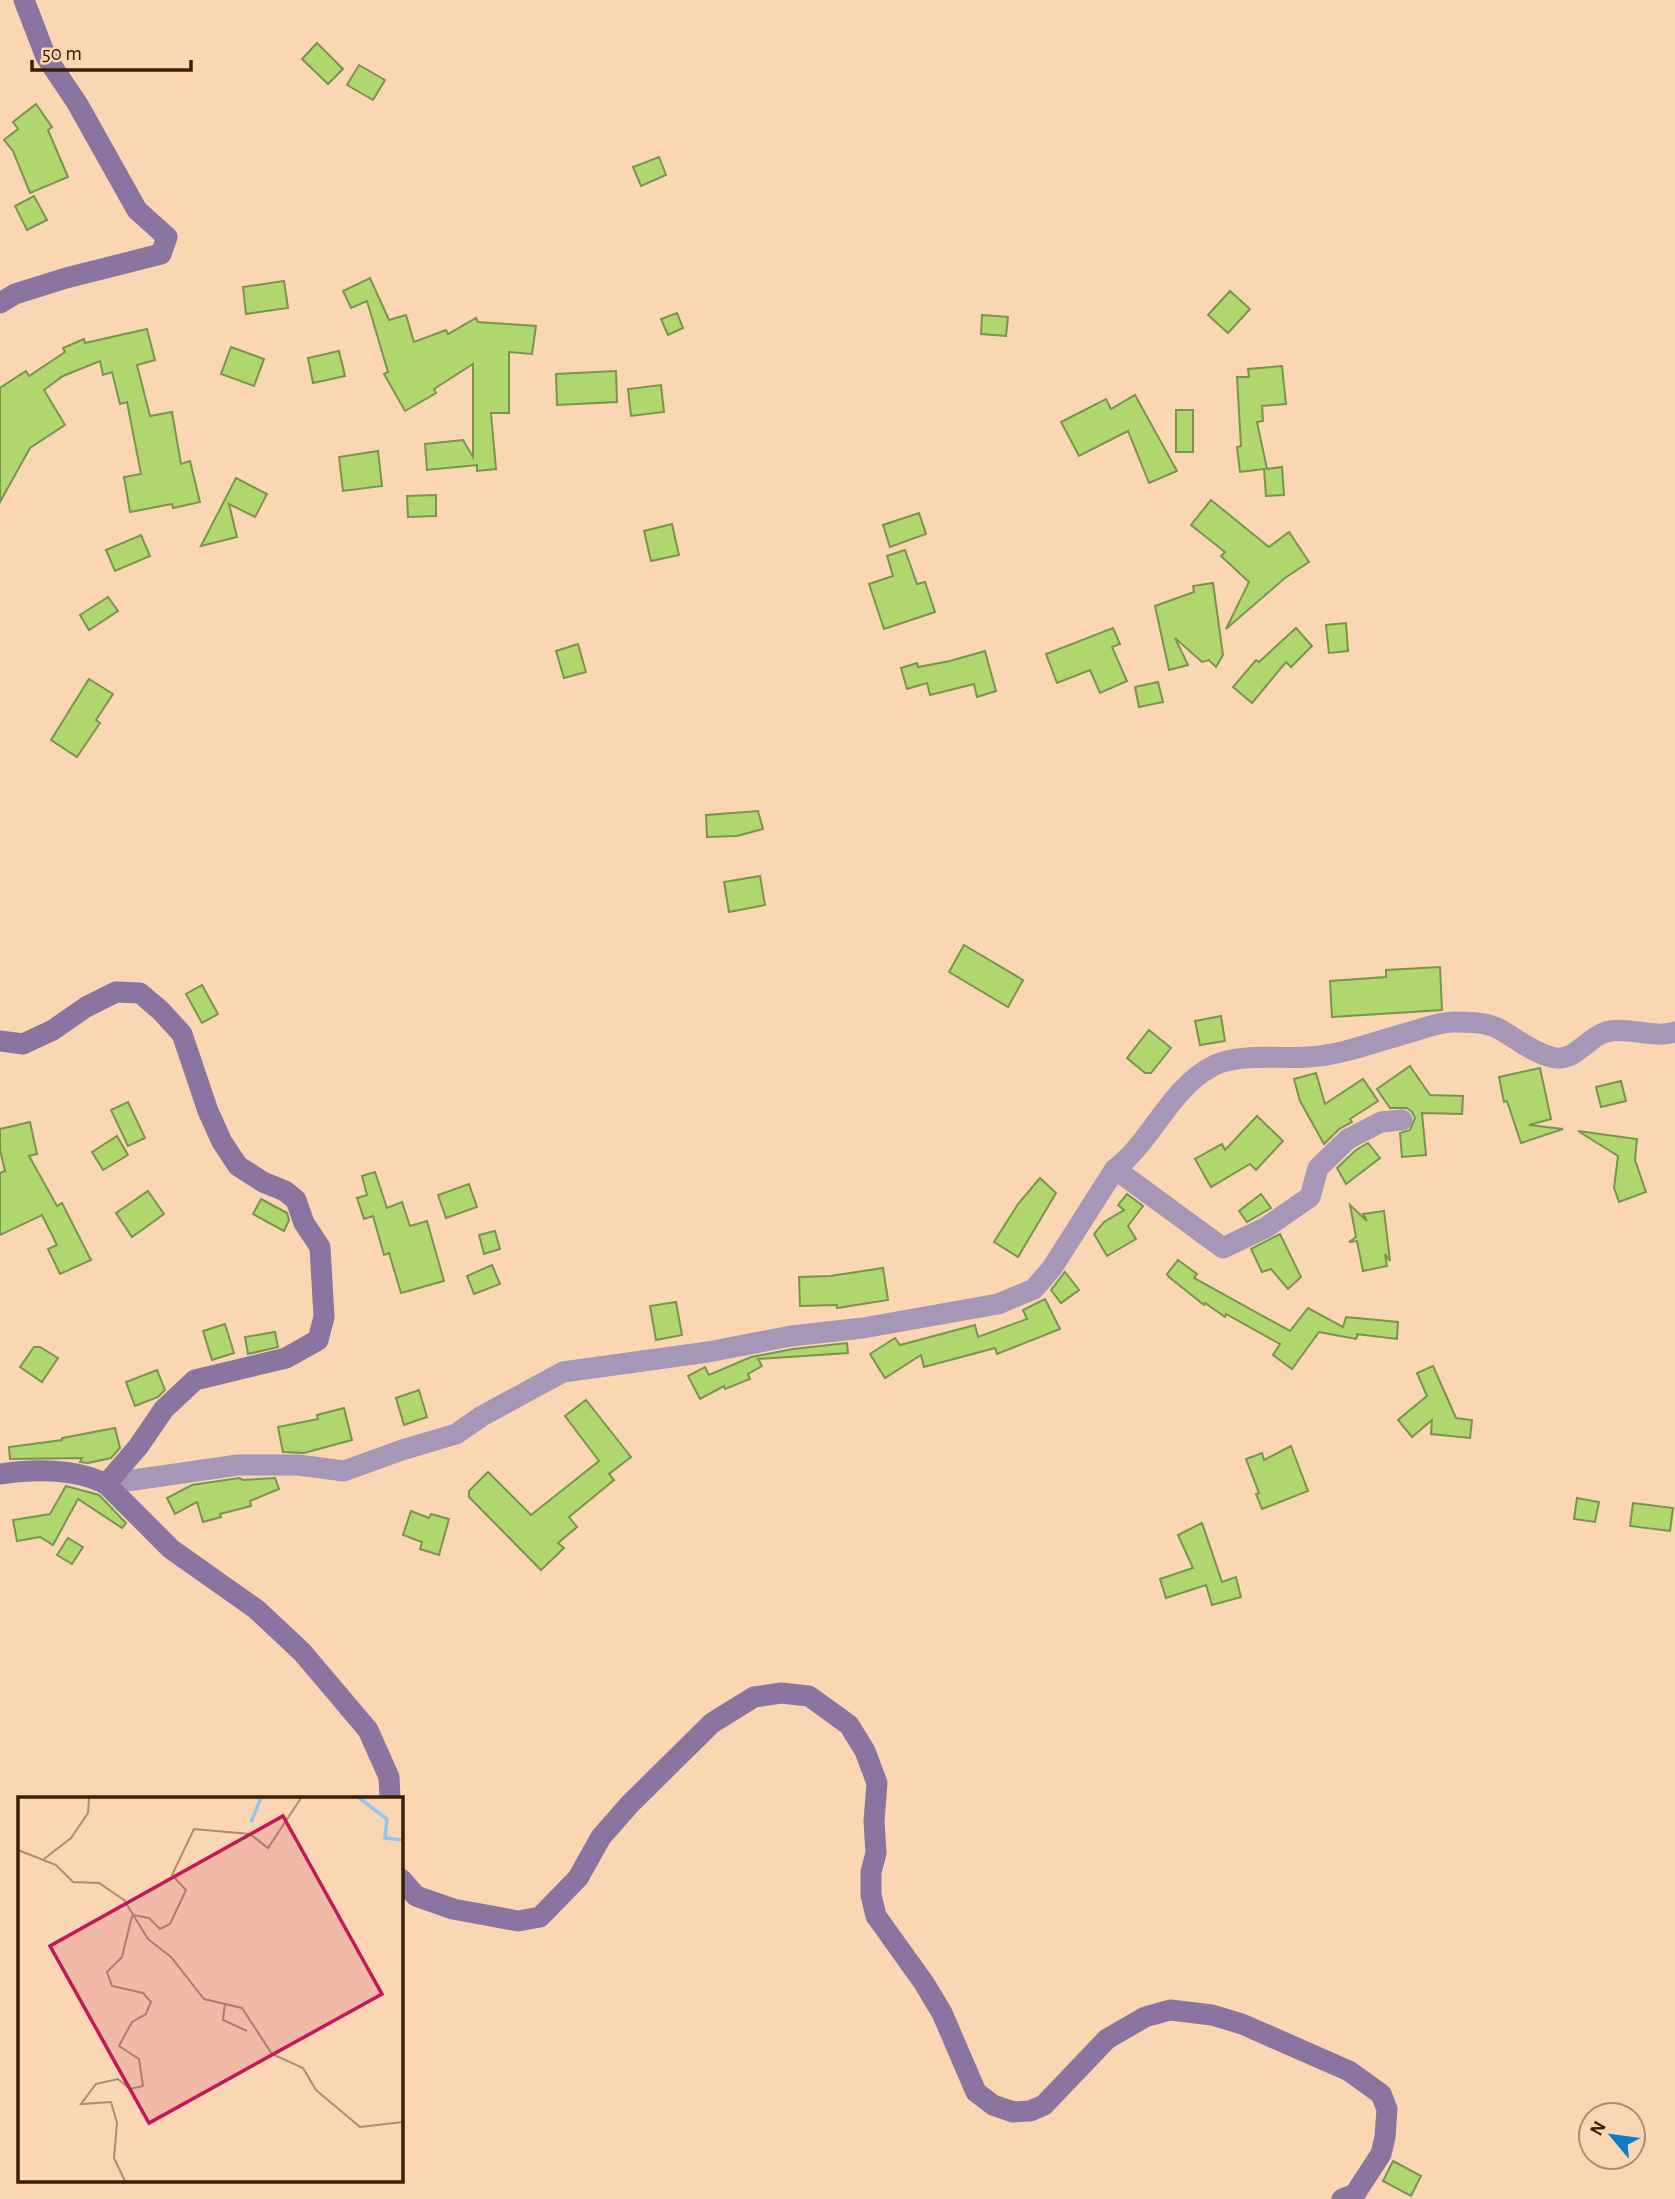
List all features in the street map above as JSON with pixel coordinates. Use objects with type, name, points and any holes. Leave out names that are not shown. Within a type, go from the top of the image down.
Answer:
[{"type":"street","points":[[0,303],[15,294],[65,278],[161,254],[167,237],[137,210],[84,114],[46,57],[24,0]]},
{"type":"street","points":[[0,1041],[23,1044],[53,1030],[86,1007],[116,992],[139,993],[161,1011],[182,1034],[208,1111],[222,1142],[238,1166],[262,1182],[285,1191],[296,1200],[304,1223],[320,1247],[324,1317],[318,1340],[286,1358],[195,1380],[183,1388],[106,1484]]},
{"type":"street","points":[[106,1484],[238,1465],[298,1465],[344,1471],[456,1434],[482,1416],[563,1372],[708,1352],[791,1336],[863,1328],[998,1304],[1034,1289],[1115,1170],[1128,1159],[1177,1093],[1214,1065],[1230,1061],[1340,1053],[1450,1022],[1481,1023],[1496,1028],[1530,1050],[1564,1059],[1605,1032],[1616,1030],[1659,1035],[1675,1032]]},
{"type":"street","points":[[1115,1170],[1223,1248],[1265,1228],[1310,1196],[1318,1168],[1348,1139],[1381,1122],[1402,1120]]},
{"type":"street","points":[[0,1474],[49,1470],[92,1477],[106,1484],[171,1549],[256,1609],[310,1661],[368,1730],[389,1777],[390,1797]]},
{"type":"street","points":[[402,1880],[416,1896],[453,1909],[518,1921],[540,1917],[578,1878],[601,1837],[622,1812],[712,1723],[754,1697],[781,1693],[809,1696],[849,1725],[865,1751],[877,1783],[874,1821],[876,1853],[871,1872],[871,1895],[876,1916],[942,2013],[976,2092],[993,2105],[1013,2112],[1030,2111],[1044,2105],[1107,2039],[1145,2017],[1170,2010],[1212,2015],[1242,2024],[1349,2071],[1381,2094],[1387,2109],[1381,2154],[1355,2194],[1342,2199]]},
{"type":"building","points":[[317,43],[343,69],[328,84],[302,59]]},
{"type":"building","points":[[359,65],[385,80],[373,100],[347,85]]},
{"type":"building","points":[[36,104],[52,127],[48,130],[68,177],[30,193],[13,151],[4,140],[18,129],[13,122]]},
{"type":"building","points":[[659,157],[666,175],[641,186],[633,167]]},
{"type":"building","points":[[34,196],[47,220],[27,230],[15,206]]},
{"type":"building","points":[[370,278],[389,320],[406,315],[414,342],[446,330],[448,334],[476,318],[478,322],[536,326],[532,354],[509,352],[509,413],[491,413],[496,469],[477,471],[477,465],[427,470],[425,444],[463,440],[473,457],[473,364],[434,389],[436,393],[405,411],[384,374],[388,372],[367,301],[351,308],[343,291]]},
{"type":"building","points":[[284,281],[288,308],[246,314],[243,287]]},
{"type":"building","points":[[1230,291],[1250,309],[1228,333],[1208,315]]},
{"type":"building","points":[[677,313],[683,328],[668,335],[661,319]]},
{"type":"building","points":[[982,315],[1008,317],[1006,336],[981,334]]},
{"type":"building","points":[[147,329],[155,360],[137,365],[150,416],[172,412],[181,464],[190,461],[200,502],[173,508],[172,504],[130,512],[124,477],[141,474],[127,402],[120,404],[112,372],[103,375],[100,361],[63,376],[44,390],[65,425],[30,448],[0,502],[0,388],[26,371],[29,376],[65,352],[63,348],[84,339],[85,343]]},
{"type":"building","points":[[231,347],[264,359],[254,386],[221,374]]},
{"type":"building","points":[[339,351],[345,376],[313,383],[308,358]]},
{"type":"building","points":[[1282,366],[1286,404],[1262,406],[1263,421],[1257,422],[1267,469],[1282,467],[1284,495],[1266,496],[1264,469],[1240,472],[1237,447],[1241,446],[1237,377],[1249,377],[1248,369]]},
{"type":"building","points":[[616,371],[617,402],[557,405],[556,374]]},
{"type":"building","points":[[661,385],[664,412],[631,416],[628,389]]},
{"type":"building","points":[[1135,395],[1177,471],[1149,483],[1128,431],[1079,456],[1061,422],[1106,399],[1111,409]]},
{"type":"building","points":[[1176,410],[1193,410],[1193,452],[1176,452]]},
{"type":"building","points":[[378,451],[382,486],[343,491],[339,457]]},
{"type":"building","points":[[236,478],[267,494],[255,517],[229,504],[237,537],[201,546]]},
{"type":"building","points":[[436,495],[436,516],[408,517],[407,496]]},
{"type":"building","points":[[1211,500],[1269,547],[1289,532],[1309,562],[1285,578],[1226,629],[1249,582],[1221,556],[1225,552],[1191,525]]},
{"type":"building","points":[[919,513],[926,534],[890,547],[883,525]]},
{"type":"building","points":[[672,524],[679,555],[651,561],[644,531]]},
{"type":"building","points":[[141,535],[150,556],[115,571],[106,550]]},
{"type":"building","points":[[905,550],[917,584],[925,582],[935,612],[884,629],[869,584],[893,576],[887,556]]},
{"type":"building","points":[[1213,583],[1223,655],[1216,667],[1209,660],[1202,662],[1175,638],[1188,665],[1169,670],[1155,606],[1194,592],[1193,586]]},
{"type":"building","points":[[108,597],[118,611],[89,630],[80,615]]},
{"type":"building","points":[[1346,623],[1348,651],[1329,653],[1326,625]]},
{"type":"building","points":[[1113,628],[1120,644],[1112,647],[1127,681],[1100,693],[1090,670],[1057,683],[1046,654]]},
{"type":"building","points":[[1296,628],[1312,646],[1291,667],[1286,662],[1252,703],[1233,687],[1256,660],[1259,662]]},
{"type":"building","points":[[578,644],[586,672],[564,678],[556,651]]},
{"type":"building","points":[[985,651],[996,691],[977,697],[974,684],[930,695],[927,683],[907,689],[901,668],[917,663],[918,667],[950,661]]},
{"type":"building","points":[[89,679],[113,694],[96,720],[100,723],[77,757],[51,740]]},
{"type":"building","points":[[1158,682],[1163,702],[1139,707],[1135,687]]},
{"type":"building","points":[[758,811],[763,829],[737,836],[707,837],[706,815]]},
{"type":"building","points":[[760,876],[765,905],[729,912],[724,882]]},
{"type":"building","points":[[964,945],[1023,980],[1008,1007],[949,972]]},
{"type":"building","points":[[1440,967],[1442,1010],[1332,1017],[1330,981],[1386,977],[1386,970]]},
{"type":"building","points":[[202,985],[218,1014],[202,1023],[186,994]]},
{"type":"building","points":[[1221,1016],[1225,1041],[1200,1045],[1195,1021]]},
{"type":"building","points":[[1149,1030],[1171,1048],[1151,1073],[1145,1073],[1127,1058]]},
{"type":"building","points":[[1410,1066],[1430,1095],[1463,1096],[1462,1114],[1422,1113],[1426,1155],[1402,1157],[1400,1133],[1410,1130],[1415,1118],[1407,1108],[1390,1108],[1377,1089]]},
{"type":"building","points":[[1540,1068],[1551,1119],[1529,1125],[1563,1129],[1521,1143],[1507,1101],[1504,1102],[1499,1077]]},
{"type":"building","points":[[1316,1073],[1325,1104],[1363,1079],[1378,1101],[1350,1119],[1352,1122],[1339,1129],[1324,1144],[1300,1101],[1294,1079]]},
{"type":"building","points":[[1621,1081],[1626,1101],[1601,1107],[1596,1087]]},
{"type":"building","points":[[128,1102],[145,1138],[128,1146],[111,1110]]},
{"type":"building","points":[[1257,1116],[1283,1141],[1256,1170],[1250,1164],[1211,1187],[1195,1159],[1222,1144],[1225,1150]]},
{"type":"building","points":[[30,1122],[37,1154],[29,1156],[57,1206],[62,1203],[91,1260],[60,1274],[48,1249],[57,1245],[42,1215],[0,1235],[0,1173],[5,1171],[0,1150],[0,1129]]},
{"type":"building","points":[[1578,1131],[1637,1139],[1635,1160],[1646,1192],[1619,1202],[1614,1188],[1618,1156]]},
{"type":"building","points":[[117,1136],[128,1155],[103,1170],[92,1152]]},
{"type":"building","points":[[1368,1143],[1380,1158],[1346,1184],[1337,1168]]},
{"type":"building","points":[[375,1172],[387,1208],[402,1202],[410,1226],[427,1221],[444,1281],[401,1293],[389,1253],[384,1255],[373,1216],[364,1219],[357,1198],[367,1195],[362,1176]]},
{"type":"building","points":[[1040,1178],[1056,1193],[1018,1257],[994,1242],[1018,1204]]},
{"type":"building","points":[[469,1184],[477,1207],[446,1218],[438,1195]]},
{"type":"building","points":[[148,1191],[164,1214],[132,1237],[116,1213]]},
{"type":"building","points":[[1127,1194],[1143,1206],[1128,1226],[1136,1239],[1107,1256],[1094,1234],[1104,1222],[1124,1210],[1118,1205]]},
{"type":"building","points":[[1261,1194],[1271,1208],[1247,1222],[1239,1211]]},
{"type":"building","points":[[261,1199],[287,1213],[289,1220],[284,1231],[253,1214]]},
{"type":"building","points":[[1350,1205],[1367,1221],[1363,1214],[1384,1211],[1390,1261],[1385,1254],[1387,1266],[1363,1271],[1357,1241],[1349,1242],[1356,1237]]},
{"type":"building","points":[[495,1231],[500,1249],[484,1254],[479,1235]]},
{"type":"building","points":[[1280,1234],[1301,1277],[1288,1289],[1271,1269],[1262,1272],[1251,1249]]},
{"type":"building","points":[[1178,1260],[1197,1274],[1194,1278],[1290,1331],[1308,1308],[1343,1327],[1346,1317],[1398,1322],[1397,1339],[1356,1334],[1356,1339],[1319,1332],[1292,1369],[1273,1355],[1280,1344],[1226,1314],[1225,1317],[1205,1303],[1204,1305],[1169,1277],[1167,1274]]},
{"type":"building","points":[[492,1265],[500,1284],[474,1294],[467,1276]]},
{"type":"building","points":[[883,1268],[888,1300],[837,1308],[837,1305],[800,1306],[799,1277],[830,1276]]},
{"type":"building","points":[[1065,1272],[1079,1290],[1061,1303],[1051,1290]]},
{"type":"building","points":[[1045,1299],[1060,1329],[997,1354],[995,1348],[924,1367],[921,1355],[885,1378],[870,1354],[895,1338],[900,1345],[975,1325],[978,1337],[1027,1319],[1023,1310]]},
{"type":"building","points":[[676,1302],[682,1335],[656,1340],[650,1306]]},
{"type":"building","points":[[225,1324],[234,1353],[212,1360],[203,1331]]},
{"type":"building","points":[[275,1332],[278,1347],[248,1354],[245,1337]]},
{"type":"building","points":[[847,1343],[848,1353],[758,1359],[762,1366],[748,1374],[750,1379],[725,1389],[724,1386],[700,1399],[688,1376],[705,1367],[709,1375],[751,1357]]},
{"type":"building","points":[[34,1347],[40,1347],[58,1358],[42,1382],[20,1367]]},
{"type":"building","points":[[1433,1366],[1456,1418],[1472,1420],[1470,1438],[1431,1434],[1432,1420],[1412,1437],[1398,1420],[1427,1396],[1417,1373]]},
{"type":"building","points":[[157,1370],[165,1390],[158,1397],[135,1406],[126,1382]]},
{"type":"building","points":[[419,1390],[427,1417],[404,1425],[396,1398]]},
{"type":"building","points":[[586,1400],[631,1457],[609,1474],[614,1480],[569,1517],[577,1527],[558,1543],[564,1548],[541,1570],[469,1497],[469,1491],[488,1472],[531,1515],[599,1461],[565,1416]]},
{"type":"building","points":[[344,1408],[352,1440],[304,1453],[283,1452],[278,1427],[318,1419],[317,1415]]},
{"type":"building","points":[[115,1428],[120,1448],[111,1458],[88,1463],[80,1462],[82,1458],[10,1459],[9,1447],[62,1440]]},
{"type":"building","points":[[1291,1446],[1308,1491],[1262,1509],[1246,1459],[1262,1453],[1264,1460]]},
{"type":"building","points":[[239,1478],[275,1478],[279,1489],[250,1501],[251,1506],[220,1514],[221,1517],[203,1522],[197,1502],[175,1514],[167,1498],[192,1485]]},
{"type":"building","points":[[66,1486],[99,1495],[126,1523],[122,1528],[78,1499],[53,1545],[40,1537],[17,1541],[13,1520],[50,1514]]},
{"type":"building","points":[[1577,1498],[1599,1502],[1595,1522],[1574,1519]]},
{"type":"building","points":[[1633,1503],[1673,1508],[1670,1531],[1630,1526]]},
{"type":"building","points":[[411,1511],[429,1518],[431,1514],[449,1519],[439,1555],[420,1549],[422,1542],[403,1535]]},
{"type":"building","points":[[1202,1523],[1222,1582],[1236,1577],[1241,1597],[1212,1605],[1206,1585],[1166,1598],[1160,1579],[1193,1568],[1178,1535]]},
{"type":"building","points":[[68,1538],[83,1547],[72,1564],[57,1555]]},
{"type":"building","points":[[1393,2161],[1421,2176],[1411,2196],[1383,2181]]}]
